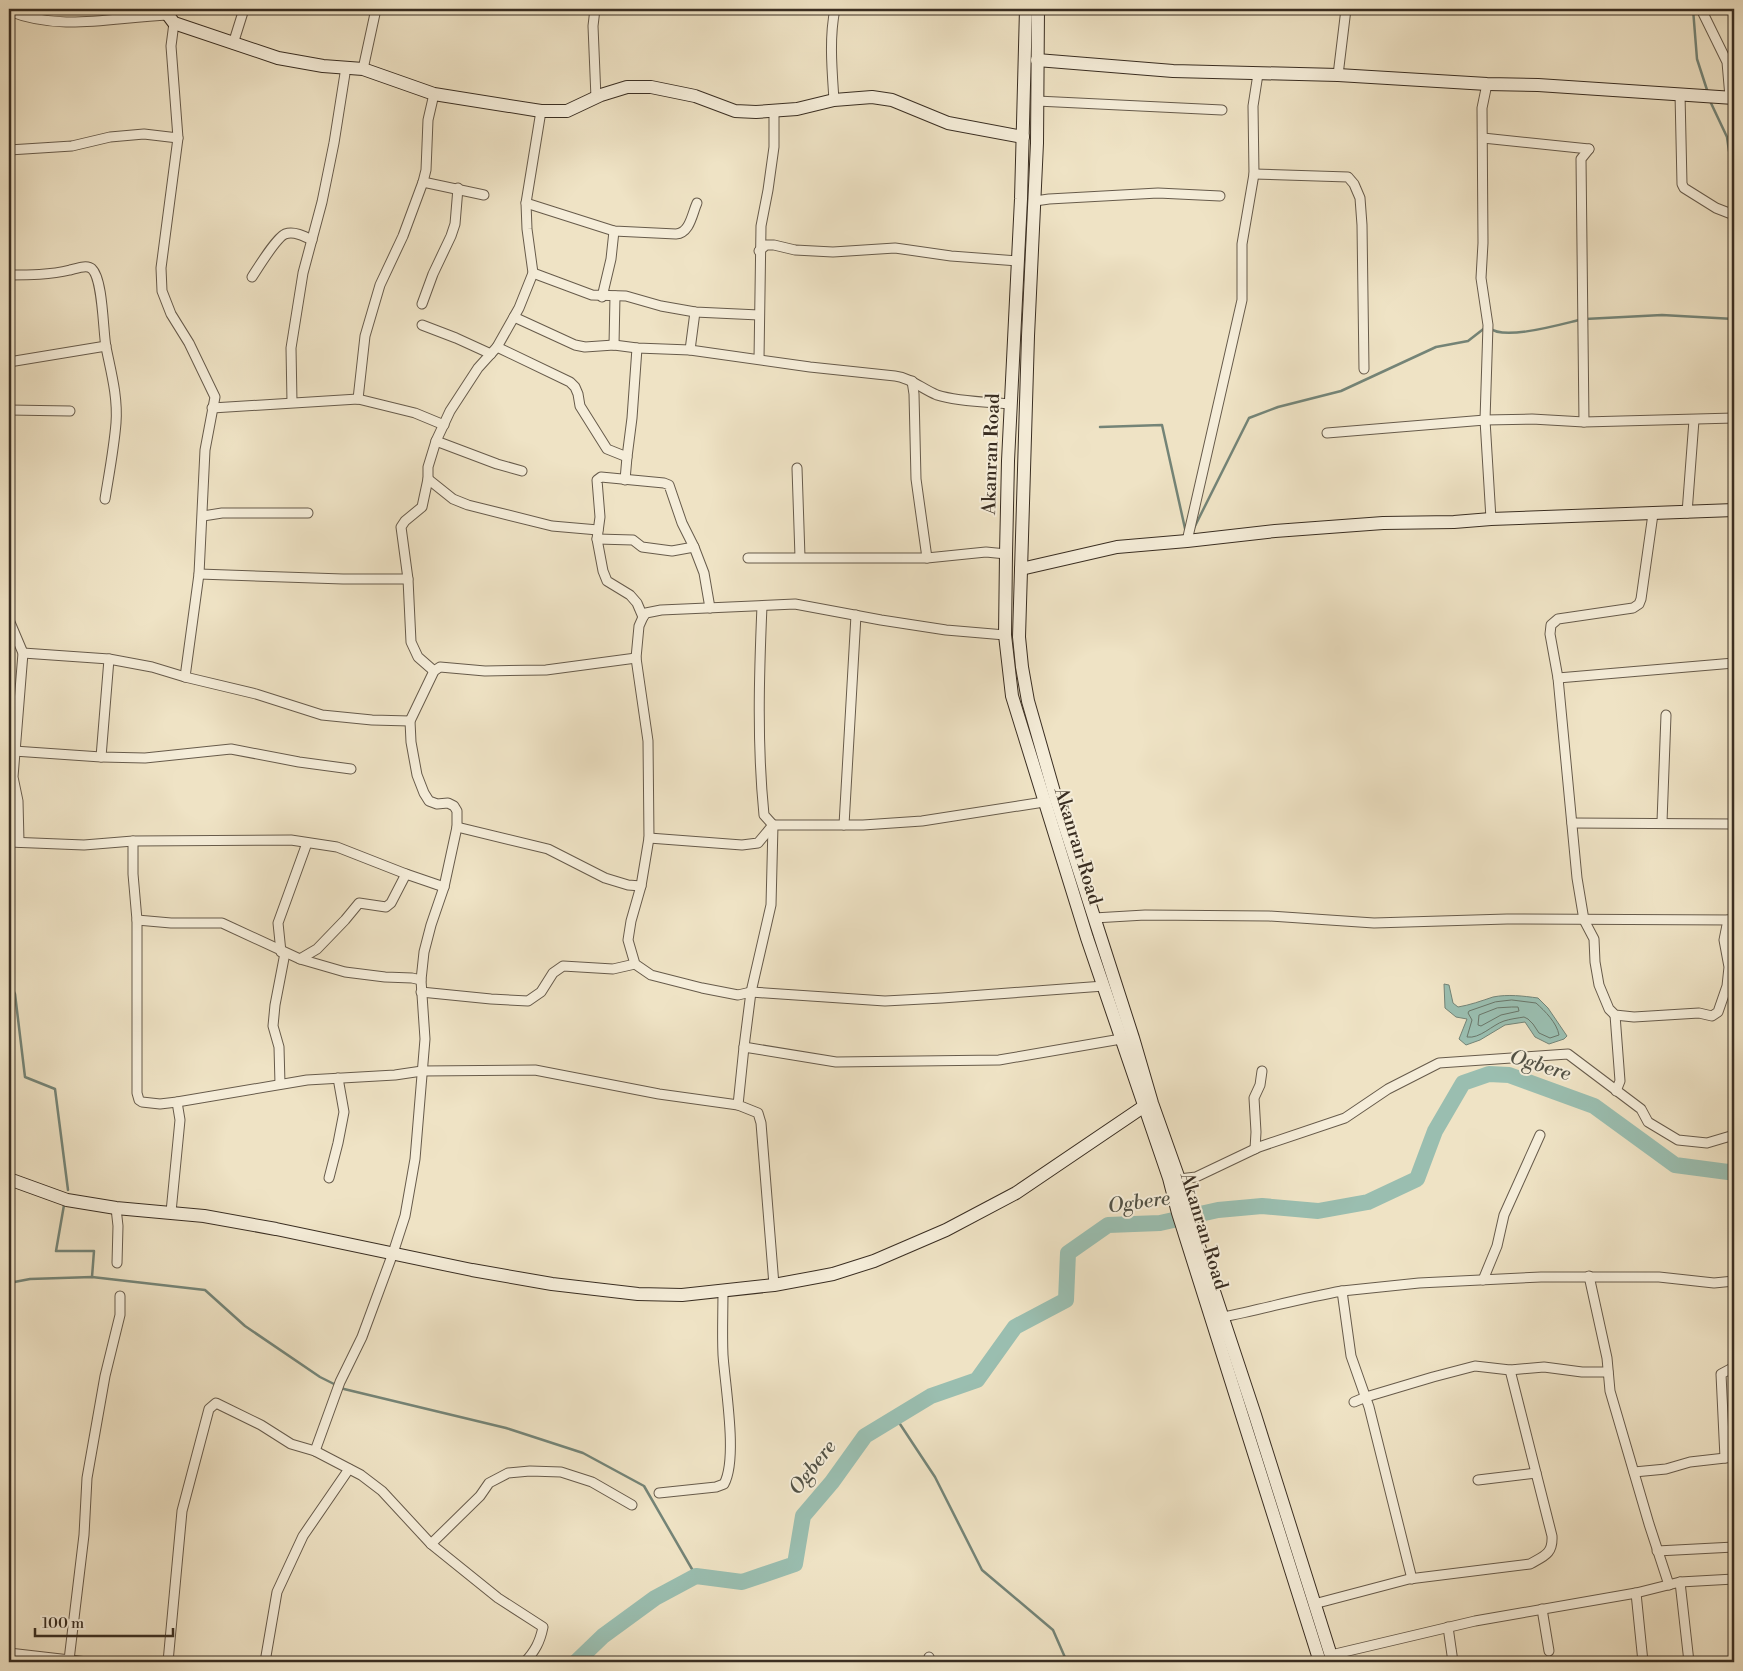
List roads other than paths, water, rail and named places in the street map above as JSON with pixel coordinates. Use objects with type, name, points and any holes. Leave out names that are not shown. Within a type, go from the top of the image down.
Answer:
[{"type":"street","points":[[233,44],[244,9]]},
{"type":"street","points":[[363,69],[376,9]]},
{"type":"street","points":[[595,9],[593,26],[596,98]]},
{"type":"street","points":[[834,100],[832,67],[836,9]]},
{"type":"street","name":"Akanran Road","points":[[1026,9],[1023,137],[1008,461],[1006,554],[1005,635],[1012,696],[1087,938],[1143,1107],[1189,1230],[1250,1444],[1328,1660]]},
{"type":"street","name":"Akanran Road","points":[[1038,9],[1035,201],[1028,336],[1019,637],[1022,667],[1028,700],[1056,799],[1133,1038],[1152,1104],[1178,1178],[1183,1212]]},
{"type":"street","points":[[1338,75],[1346,9]]},
{"type":"street","points":[[1037,60],[1173,71],[1338,75],[1487,84],[1538,85],[1732,98],[1728,62],[1701,9]]},
{"type":"street","points":[[9,11],[41,21],[72,24],[169,16],[233,44],[278,58],[323,66],[363,69],[434,94],[540,111],[567,111],[627,87],[651,88],[695,96],[735,111],[756,112],[797,109],[834,100],[872,96],[892,100],[948,123],[1023,137]]},
{"type":"street","points":[[169,16],[178,138],[161,268],[162,291],[171,314],[189,343],[215,397],[205,450],[199,574],[185,677]]},
{"type":"street","points":[[292,402],[291,348],[303,273],[322,202],[346,67]]},
{"type":"street","points":[[1187,542],[1242,300],[1242,244],[1254,174],[1253,106],[1258,74]]},
{"type":"street","points":[[1487,84],[1482,108],[1483,243],[1481,278],[1488,325],[1486,420],[1491,519]]},
{"type":"street","points":[[358,399],[365,336],[380,285],[403,236],[426,170],[428,120],[434,94]]},
{"type":"street","points":[[1680,94],[1682,184],[1684,188],[1716,208],[1734,215]]},
{"type":"street","points":[[1037,101],[1222,110]]},
{"type":"street","points":[[434,671],[418,657],[411,642],[408,579],[401,527],[405,521],[422,508],[428,479],[428,467],[436,441],[450,411],[478,368],[494,350],[514,317],[533,273],[527,229],[526,203],[540,111]]},
{"type":"street","points":[[759,359],[761,226],[774,146],[774,111]]},
{"type":"street","points":[[9,150],[72,146],[110,137],[144,134],[178,138]]},
{"type":"street","points":[[1483,138],[1590,149],[1581,159],[1584,422]]},
{"type":"street","points":[[1254,174],[1348,177],[1354,184],[1360,198],[1362,225],[1364,369]]},
{"type":"street","points":[[423,182],[484,195]]},
{"type":"street","points":[[422,304],[455,224],[458,188]]},
{"type":"street","points":[[1035,201],[1158,193],[1220,196]]},
{"type":"street","points":[[526,203],[614,231],[682,234],[686,230],[696,202]]},
{"type":"street","points":[[602,297],[611,258],[614,231]]},
{"type":"street","points":[[252,277],[278,239],[286,234],[298,234],[312,240]]},
{"type":"street","points":[[760,252],[766,245],[795,250],[833,252],[895,248],[951,256],[1018,261]]},
{"type":"street","points":[[9,275],[38,275],[87,267],[92,269],[102,300],[106,346],[113,380],[116,421],[105,499]]},
{"type":"street","points":[[533,273],[586,294],[602,297],[626,296],[661,306],[695,312],[759,315]]},
{"type":"street","points":[[614,344],[615,296]]},
{"type":"street","points":[[690,350],[695,312]]},
{"type":"street","points":[[514,317],[576,345],[585,347],[614,344],[637,348],[690,350],[786,364],[895,376],[912,381],[938,395],[1011,404]]},
{"type":"street","points":[[422,325],[494,350],[570,382],[578,394],[580,406],[607,449],[626,457]]},
{"type":"street","points":[[9,362],[106,346]]},
{"type":"street","points":[[625,480],[637,348]]},
{"type":"street","points":[[912,381],[916,479],[927,558]]},
{"type":"street","points":[[212,408],[358,399],[415,413],[444,425]]},
{"type":"street","points":[[9,410],[70,411]]},
{"type":"street","points":[[1327,433],[1486,420],[1532,419],[1584,422],[1734,418]]},
{"type":"street","points":[[1687,512],[1694,420]]},
{"type":"street","points":[[436,441],[497,464],[522,471]]},
{"type":"street","points":[[797,468],[800,557]]},
{"type":"street","points":[[643,617],[637,603],[630,595],[607,581],[603,571],[598,534],[600,517],[597,480],[601,477],[669,485],[682,523],[704,573],[710,608]]},
{"type":"street","points":[[428,479],[453,499],[468,505],[552,526],[633,540],[642,547],[672,551],[694,547]]},
{"type":"street","points":[[1021,569],[1117,547],[1383,523],[1454,522],[1734,510]]},
{"type":"street","points":[[203,516],[231,513],[308,513]]},
{"type":"street","points":[[1616,1091],[1620,1081],[1615,1015],[1609,1009],[1600,985],[1595,962],[1594,939],[1584,920],[1577,878],[1558,678],[1550,634],[1551,625],[1558,619],[1633,608],[1639,604],[1653,514]]},
{"type":"street","points":[[1007,524],[1022,526]]},
{"type":"street","points":[[748,558],[927,558],[986,552],[1006,554]]},
{"type":"street","points":[[199,574],[343,579],[408,579]]},
{"type":"street","points":[[1005,635],[946,630],[795,604],[661,610],[646,614],[640,626],[636,658],[648,741],[649,838],[641,886],[631,921],[628,940],[635,964],[651,975],[702,988],[738,994],[751,992],[885,1001],[1104,986]]},
{"type":"street","points":[[738,1105],[751,992],[771,905],[772,825],[764,816],[758,737],[762,606]]},
{"type":"street","points":[[844,825],[856,615]]},
{"type":"street","points":[[9,620],[23,653],[13,776],[18,801],[19,842]]},
{"type":"street","points":[[23,653],[109,659],[152,667],[256,694],[322,715],[410,722]]},
{"type":"street","points":[[315,1451],[339,1386],[362,1336],[393,1254],[405,1216],[415,1159],[425,1039],[421,992],[424,952],[444,886],[457,827],[457,811],[454,806],[448,803],[437,804],[429,801],[424,793],[417,775],[411,742],[410,722],[434,671],[440,667],[485,671],[546,670],[636,658]]},
{"type":"street","points":[[101,757],[109,659]]},
{"type":"street","points":[[1558,678],[1734,663]]},
{"type":"street","points":[[1662,822],[1666,715]]},
{"type":"street","points":[[14,751],[145,758],[231,749],[299,762],[351,769]]},
{"type":"street","points":[[772,825],[864,825],[922,821],[1044,802]]},
{"type":"street","points":[[1572,823],[1662,822],[1734,824]]},
{"type":"street","points":[[649,838],[742,845],[758,843],[772,825]]},
{"type":"street","points":[[457,827],[548,849],[605,878],[628,885],[641,886]]},
{"type":"street","points":[[9,842],[84,845],[133,841],[218,842],[292,840],[337,847],[406,874],[444,886]]},
{"type":"street","points":[[133,841],[138,920],[137,1093],[139,1100],[149,1104],[177,1102],[307,1080],[395,1075],[422,1071],[535,1070],[659,1094],[738,1105],[758,1113],[762,1123],[774,1285]]},
{"type":"street","points":[[280,1084],[279,1047],[274,1026],[274,1005],[283,952],[278,923],[307,842]]},
{"type":"street","points":[[300,960],[316,950],[359,903],[386,906],[391,903],[406,874]]},
{"type":"street","points":[[1094,918],[1145,915],[1269,916],[1374,923],[1507,920],[1731,920],[1724,940],[1729,967],[1727,986],[1718,1012],[1712,1016],[1699,1013],[1644,1016],[1615,1015]]},
{"type":"street","points":[[138,920],[171,923],[222,923],[300,960],[345,972],[421,980]]},
{"type":"street","points":[[266,944],[279,935]]},
{"type":"street","points":[[421,992],[528,1001],[541,992],[553,973],[563,966],[613,969],[635,964]]},
{"type":"street","points":[[744,1047],[836,1062],[990,1060],[1009,1059],[1121,1039]]},
{"type":"street","points":[[1178,1178],[1196,1177],[1255,1149],[1345,1118],[1388,1089],[1439,1063],[1568,1054],[1641,1109],[1648,1122],[1678,1140],[1707,1143],[1734,1135]]},
{"type":"street","points":[[1255,1149],[1254,1098],[1260,1085],[1262,1071]]},
{"type":"street","points":[[329,1178],[344,1112],[338,1078]]},
{"type":"street","points":[[171,1212],[180,1120],[177,1102]]},
{"type":"street","points":[[9,1179],[67,1200],[116,1208],[204,1216],[472,1270],[552,1284],[638,1294],[682,1295],[774,1285],[833,1274],[874,1261],[946,1230],[1016,1193],[1143,1107]]},
{"type":"street","points":[[1483,1280],[1497,1246],[1504,1215],[1540,1135]]},
{"type":"street","points":[[116,1208],[118,1226],[117,1263]]},
{"type":"street","name":"Akanran Road","points":[[1189,1230],[1223,1316],[1314,1604],[1328,1660]]},
{"type":"street","points":[[1589,1276],[1607,1358],[1610,1391],[1657,1551],[1669,1585]]},
{"type":"street","points":[[1223,1316],[1263,1309],[1305,1297],[1402,1284],[1589,1276],[1659,1277],[1714,1283],[1734,1281]]},
{"type":"street","points":[[659,1494],[716,1487],[724,1484],[727,1478],[731,1452],[723,1353],[723,1290]]},
{"type":"street","points":[[1342,1291],[1352,1356],[1366,1397],[1412,1579]]},
{"type":"street","points":[[69,1660],[84,1534],[87,1478],[106,1376],[120,1315],[120,1296]]},
{"type":"street","points":[[1354,1402],[1475,1366],[1510,1370],[1544,1366],[1582,1372],[1608,1372]]},
{"type":"street","points":[[1634,1472],[1666,1469],[1690,1462],[1730,1457],[1721,1374],[1734,1367]]},
{"type":"street","points":[[1314,1604],[1412,1579],[1530,1564],[1547,1554],[1552,1546],[1552,1536],[1510,1370]]},
{"type":"street","points":[[168,1662],[182,1511],[209,1409],[216,1403],[261,1425],[291,1444],[315,1451],[361,1475],[382,1491],[432,1544],[498,1598],[543,1627],[540,1641],[533,1654],[524,1662]]},
{"type":"street","points":[[1250,1444],[1263,1440]]},
{"type":"street","points":[[265,1662],[279,1586],[303,1536],[349,1469]]},
{"type":"street","points":[[432,1544],[480,1496],[488,1483],[508,1473],[530,1471],[561,1472],[592,1482],[632,1504]]},
{"type":"street","points":[[1478,1480],[1536,1474]]},
{"type":"street","points":[[1657,1551],[1734,1547]]},
{"type":"street","points":[[1328,1660],[1351,1651],[1448,1628],[1542,1609],[1636,1593],[1680,1582],[1734,1578]]},
{"type":"street","points":[[1680,1582],[1689,1662]]},
{"type":"street","points":[[1636,1593],[1643,1662]]},
{"type":"street","points":[[1542,1609],[1549,1651]]},
{"type":"street","points":[[1448,1628],[1453,1662]]},
{"type":"street","points":[[9,1652],[87,1662]]},
{"type":"water","points":[[1444,984],[1449,985],[1453,1003],[1458,1007],[1499,996],[1538,998],[1548,1008],[1567,1036],[1564,1039],[1549,1044],[1535,1037],[1525,1022],[1505,1025],[1480,1040],[1466,1045],[1459,1039],[1467,1019],[1456,1017],[1445,1008]]},
{"type":"waterway","points":[[1693,9],[1697,59],[1708,93]]},
{"type":"waterway","points":[[1710,101],[1727,137],[1729,151],[1734,164]]},
{"type":"waterway","points":[[1585,319],[1662,315],[1734,319]]},
{"type":"waterway","points":[[1490,328],[1497,332],[1519,332],[1547,328],[1579,320]]},
{"type":"waterway","points":[[1194,528],[1249,418],[1278,407],[1341,391],[1436,347],[1468,341],[1486,327]]},
{"type":"waterway","points":[[1100,427],[1162,425],[1186,533]]},
{"type":"waterway","points":[[9,981],[15,994],[25,1077],[55,1089],[68,1190]]},
{"type":"waterway","name":"Ogbere","points":[[576,1662],[603,1636],[655,1598],[696,1576],[742,1582],[795,1564],[803,1516],[832,1482],[865,1436],[931,1396],[977,1380],[1015,1327],[1066,1300],[1068,1253],[1108,1225],[1160,1223],[1218,1210],[1262,1206],[1318,1211],[1368,1202],[1417,1179],[1435,1131],[1463,1083],[1489,1074],[1509,1075],[1594,1106],[1675,1165],[1728,1172],[1734,1171]]},
{"type":"waterway","points":[[64,1205],[56,1251],[94,1251],[92,1277]]},
{"type":"waterway","points":[[9,1283],[30,1279],[92,1277],[205,1290],[245,1326],[320,1377],[344,1389],[506,1428],[583,1453],[644,1486],[696,1576]]},
{"type":"waterway","points":[[896,1418],[935,1477],[982,1570],[1053,1630],[1067,1662]]}]
